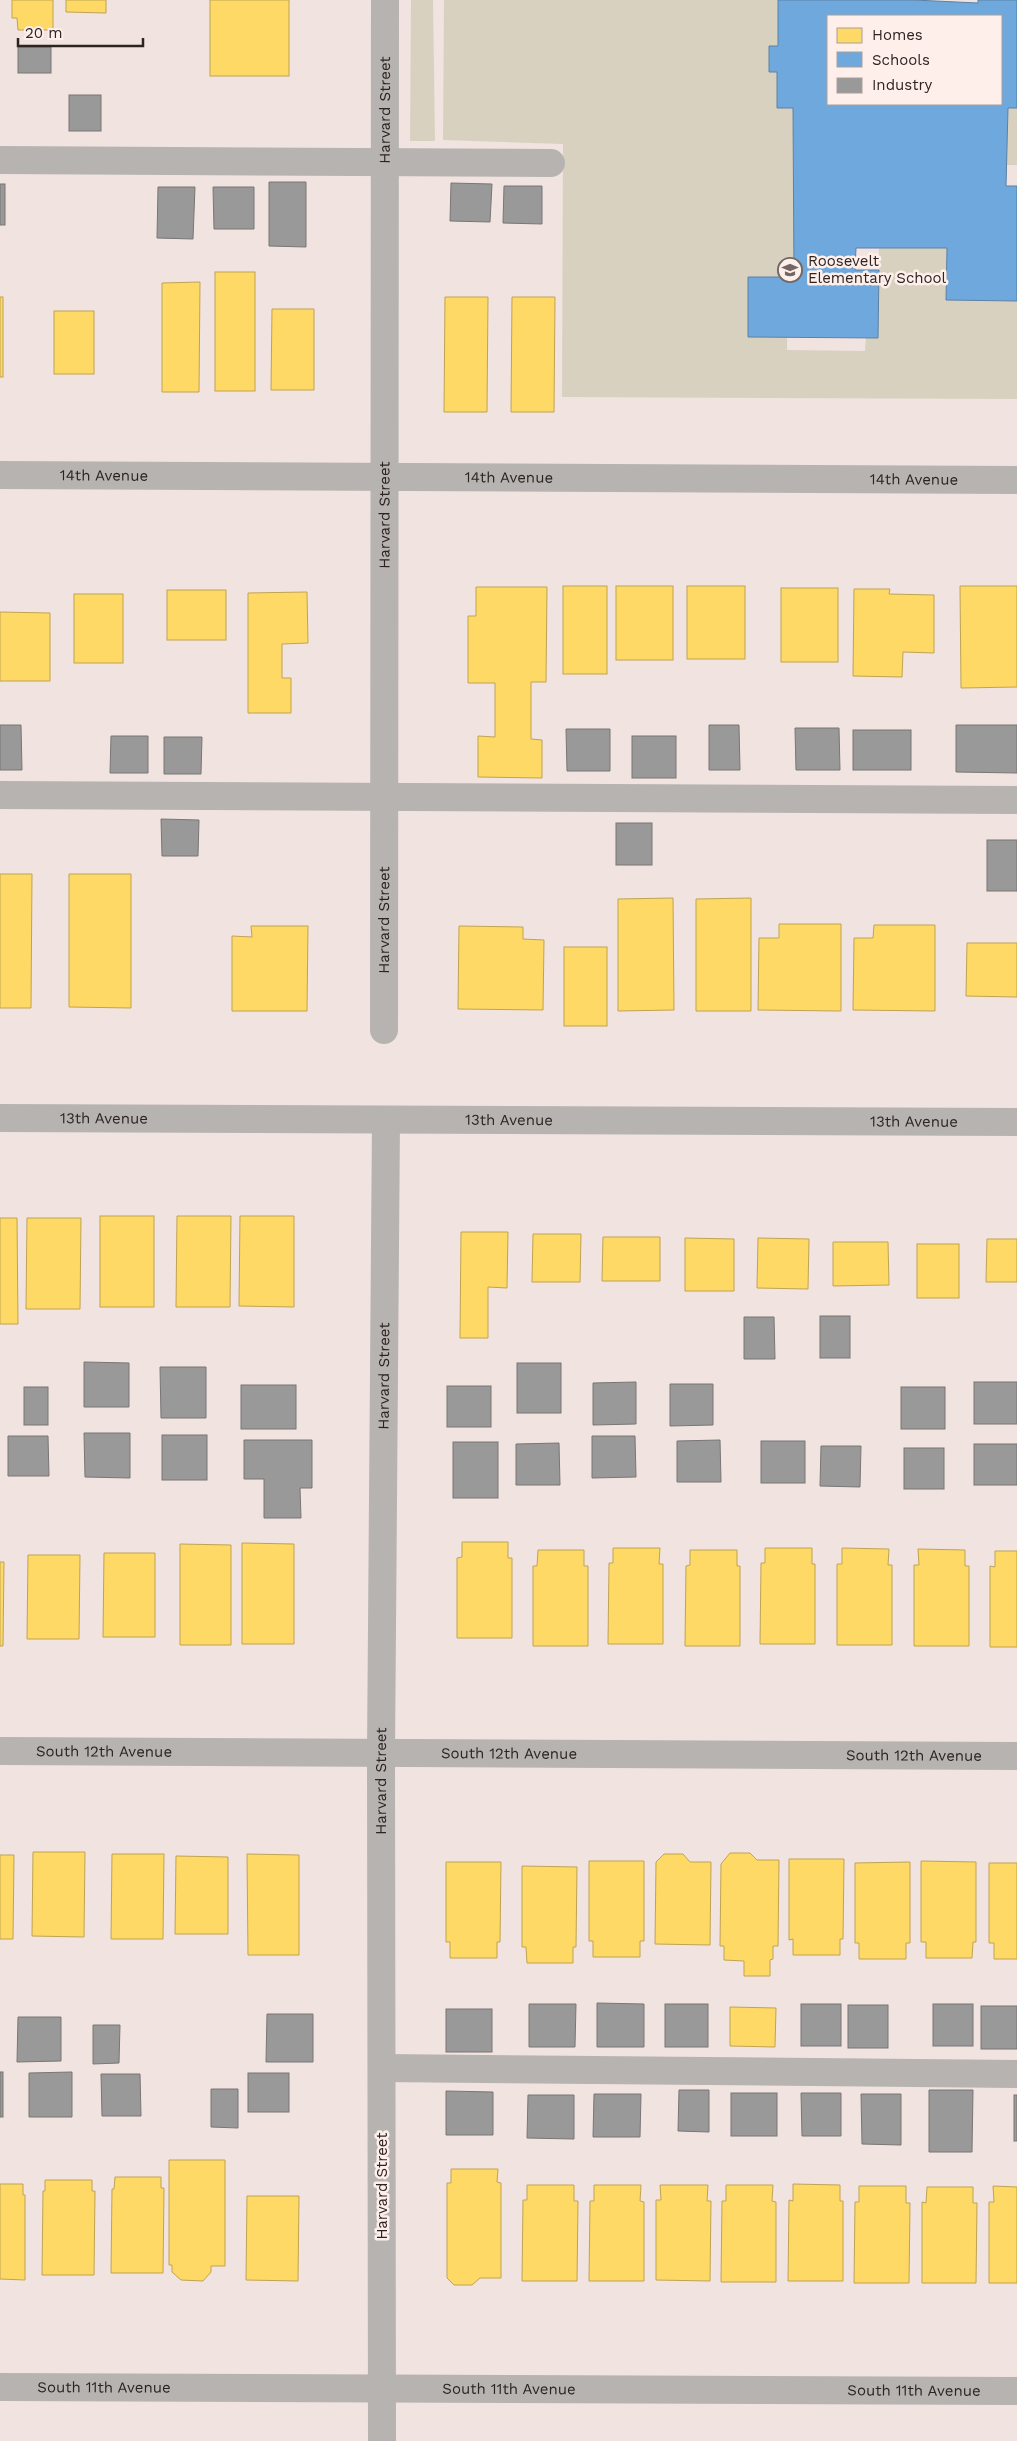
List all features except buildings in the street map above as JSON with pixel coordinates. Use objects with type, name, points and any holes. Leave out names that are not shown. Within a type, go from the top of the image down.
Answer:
[{"type":"street","name":"Harvard Street","points":[[384,1030],[386,796],[385,0]]},
{"type":"street","points":[[0,160],[551,163]]},
{"type":"street","name":"14th Avenue","points":[[0,475],[1017,480]]},
{"type":"street","points":[[0,796],[386,796],[1017,800]]},
{"type":"street","name":"13th Avenue","points":[[0,1118],[1017,1122]]},
{"type":"street","name":"Harvard Street","points":[[382,2441],[381,1753],[386,1120]]},
{"type":"street","name":"South 12th Avenue","points":[[0,1751],[1017,1756]]},
{"type":"street","points":[[382,2068],[1017,2074]]},
{"type":"street","name":"South 11th Avenue","points":[[0,2387],[1017,2391]]},
{"type":"shaded area","points":[[411,0],[433,0],[435,141],[410,141]]},
{"type":"shaded area","points":[[444,0],[778,0],[778,46],[769,46],[769,72],[777,72],[777,108],[793,108],[794,277],[748,277],[748,337],[787,337],[787,350],[865,351],[866,337],[878,337],[879,247],[947,248],[946,300],[1017,301],[1017,399],[562,397],[563,144],[443,140]]},
{"type":"shaded area","points":[[1008,108],[1017,108],[1017,165],[1006,165]]},
{"type":"place","name":"Roosevelt Elementary School","points":[[790,270]]}]
